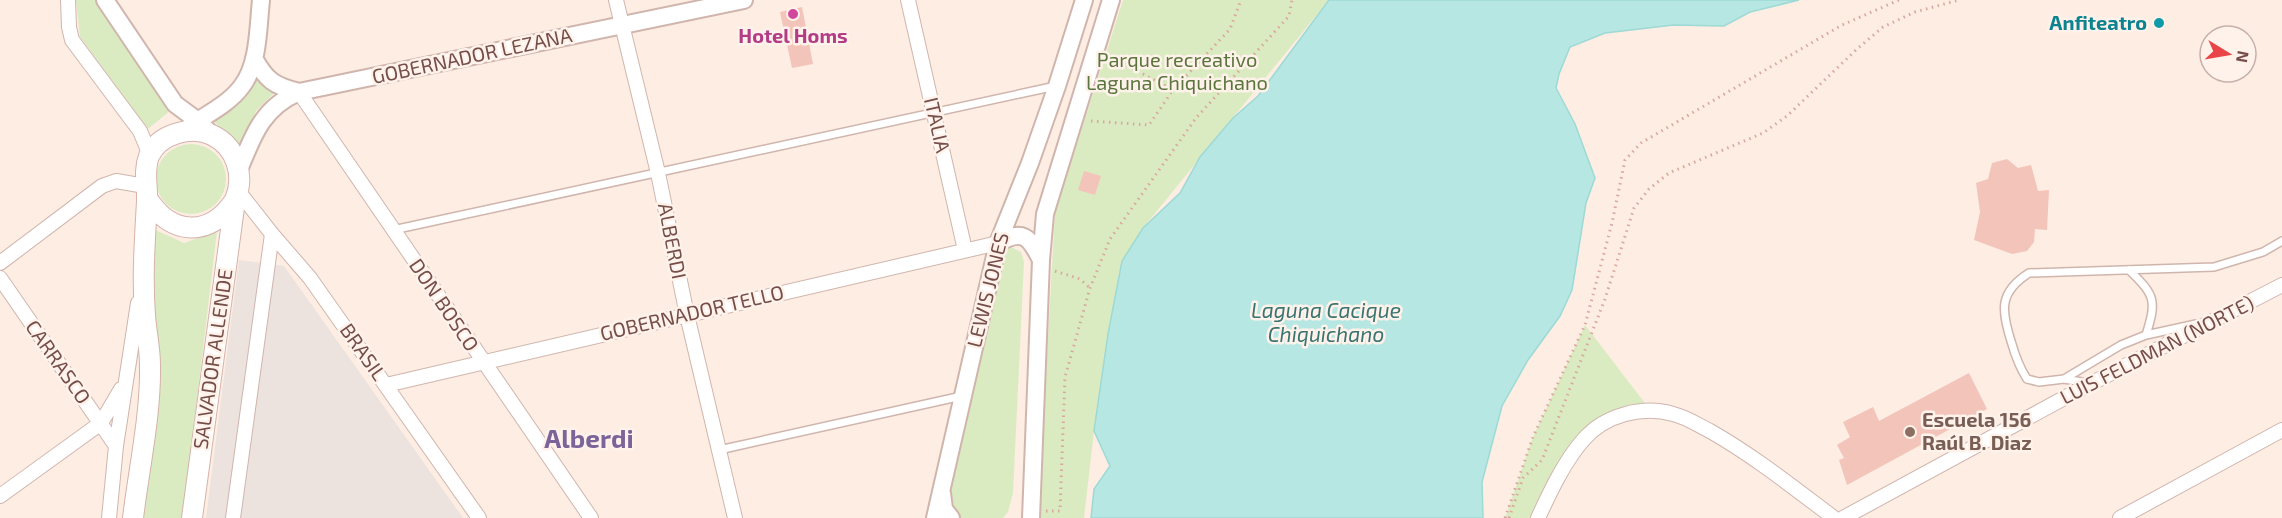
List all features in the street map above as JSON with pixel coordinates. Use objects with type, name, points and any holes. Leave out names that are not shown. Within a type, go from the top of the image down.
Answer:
[{"type":"main road","points":[[133,518],[150,387],[144,271],[146,170],[150,155],[158,144],[170,136],[197,129],[224,143],[234,155],[239,170]]},
{"type":"main road","name":"SALVADOR ALLENDE","points":[[192,518],[239,170]]},
{"type":"main road","points":[[146,192],[156,212],[168,221],[183,227],[198,227],[213,223],[226,213],[237,196]]},
{"type":"street","points":[[68,0],[72,40],[140,131],[150,155]]},
{"type":"street","points":[[105,0],[175,104],[197,129],[243,86],[254,58],[261,0]]},
{"type":"street","name":"ALBERDI","points":[[616,0],[658,173],[687,315],[735,518]]},
{"type":"street","name":"GOBERNADOR LEZANA","points":[[239,170],[251,141],[268,113],[282,99],[299,92],[744,0]]},
{"type":"street","name":"ITALIA","points":[[908,0],[965,250]]},
{"type":"street","name":"LEWIS JONES","points":[[935,518],[998,243],[1030,163],[1084,0]]},
{"type":"street","points":[[1022,518],[1035,510],[1047,265],[1045,214],[1111,0]]},
{"type":"street","points":[[254,58],[263,75],[283,88],[299,92]]},
{"type":"street","name":"DON BOSCO","points":[[299,92],[591,518]]},
{"type":"street","points":[[0,263],[102,186],[117,181],[146,192]]},
{"type":"street","name":"BRASIL","points":[[237,196],[310,278],[479,518]]},
{"type":"street","name":"SALVADOR ALLENDE","points":[[233,518],[272,234]]},
{"type":"street","points":[[998,243],[1011,236],[1024,236],[1033,243],[1047,265]]},
{"type":"street","name":"GOBERNADOR TELLO","points":[[386,385],[998,243]]},
{"type":"street","points":[[109,518],[125,382],[144,271]]},
{"type":"street","name":"CARRASCO","points":[[0,278],[116,446]]},
{"type":"street","name":"LUIS FELDMAN (NORTE)","points":[[1843,518],[2090,384],[2282,285]]},
{"type":"street","points":[[0,496],[101,423],[125,382]]},
{"type":"street","points":[[1538,518],[1570,458],[1585,438],[1605,422],[1628,413],[1651,411],[1673,414],[1694,422],[1737,446],[1834,518]]},
{"type":"street","points":[[2120,518],[2282,430]]},
{"type":"street","points":[[941,489],[944,509],[951,518]]},
{"type":"lane","points":[[393,230],[1057,86]]},
{"type":"lane","points":[[2090,384],[2064,379],[2039,382],[2027,379],[2019,366],[2003,316],[2005,298],[2015,282],[2029,273],[2214,267],[2263,252],[2282,242]]},
{"type":"lane","points":[[2128,270],[2148,289],[2152,301],[2153,314],[2146,335]]},
{"type":"lane","points":[[2064,379],[2121,345],[2146,335],[2218,319]]},
{"type":"lane","points":[[718,450],[962,396]]},
{"type":"path","points":[[1083,121],[1149,125],[1173,90],[1230,29],[1241,0]]},
{"type":"path","points":[[1035,510],[1060,511],[1065,377],[1090,288],[1110,239],[1196,118],[1289,16],[1292,0]]},
{"type":"path","points":[[1507,518],[1533,436],[1585,325],[1612,222],[1625,160],[1641,143],[1842,25],[1899,0]]},
{"type":"path","points":[[1507,518],[1523,478],[1542,460],[1605,299],[1634,208],[1648,189],[1669,173],[1763,133],[1787,116],[1882,27],[1915,12],[1959,0]]},
{"type":"path","points":[[1104,53],[1173,90]]},
{"type":"path","points":[[1047,265],[1080,279],[1090,288]]},
{"type":"shaded area","points":[[239,260],[284,266],[463,518],[206,518]]},
{"type":"green space","points":[[76,0],[95,0],[171,110],[148,129],[80,37]]},
{"type":"green space","name":"Parque recreativo Laguna Chiquichano","points":[[1123,0],[1329,0],[1143,228],[1122,261],[1094,431],[1084,518],[1038,518],[1055,212]]},
{"type":"green space","points":[[255,76],[261,84],[275,92],[256,111],[240,150],[235,140],[213,121],[226,112]]},
{"type":"green space","points":[[191,144],[204,147],[216,154],[223,166],[226,179],[223,192],[216,204],[204,211],[191,214],[178,211],[166,204],[159,192],[156,179],[159,166],[166,154],[178,147]]},
{"type":"green space","points":[[151,228],[184,243],[217,231],[183,518],[141,518],[159,381]]},
{"type":"green space","points":[[1011,247],[1021,252],[1024,262],[1013,493],[1008,512],[1003,518],[957,518],[950,506],[946,486],[1003,249]]},
{"type":"green space","points":[[1585,325],[1651,411],[1628,413],[1585,438],[1538,518],[1505,518],[1533,437]]},
{"type":"water","name":"Laguna Cacique Chiquichano","points":[[1329,0],[1799,0],[1750,12],[1724,26],[1674,25],[1605,33],[1570,47],[1556,88],[1575,124],[1595,178],[1586,203],[1572,290],[1560,316],[1528,360],[1502,406],[1482,482],[1483,518],[1091,518],[1094,489],[1110,466],[1094,431],[1108,334],[1122,261],[1143,228],[1180,193],[1200,157],[1233,118],[1258,96]]},
{"type":"building","points":[[802,7],[813,64],[792,68],[780,12]]},
{"type":"building","points":[[2007,159],[2018,168],[2031,165],[2038,191],[2049,190],[2047,230],[2035,229],[2034,242],[2027,251],[2012,254],[1974,240],[1980,212],[1976,183],[1988,179],[1992,163]]},
{"type":"building","points":[[1084,171],[1101,176],[1095,195],[1078,190]]},
{"type":"building","points":[[1969,373],[1987,409],[1847,485],[1839,460],[1844,458],[1837,445],[1850,437],[1843,422],[1873,407],[1879,421]]},
{"type":"place","name":"Hotel Homs","points":[[793,14]]},
{"type":"place","name":"Anfiteatro","points":[[2159,23]]},
{"type":"place","name":"Escuela 156 Raúl B. Diaz","points":[[1910,432]]},
{"type":"district","name":"Alberdi","points":[[589,439]]}]
